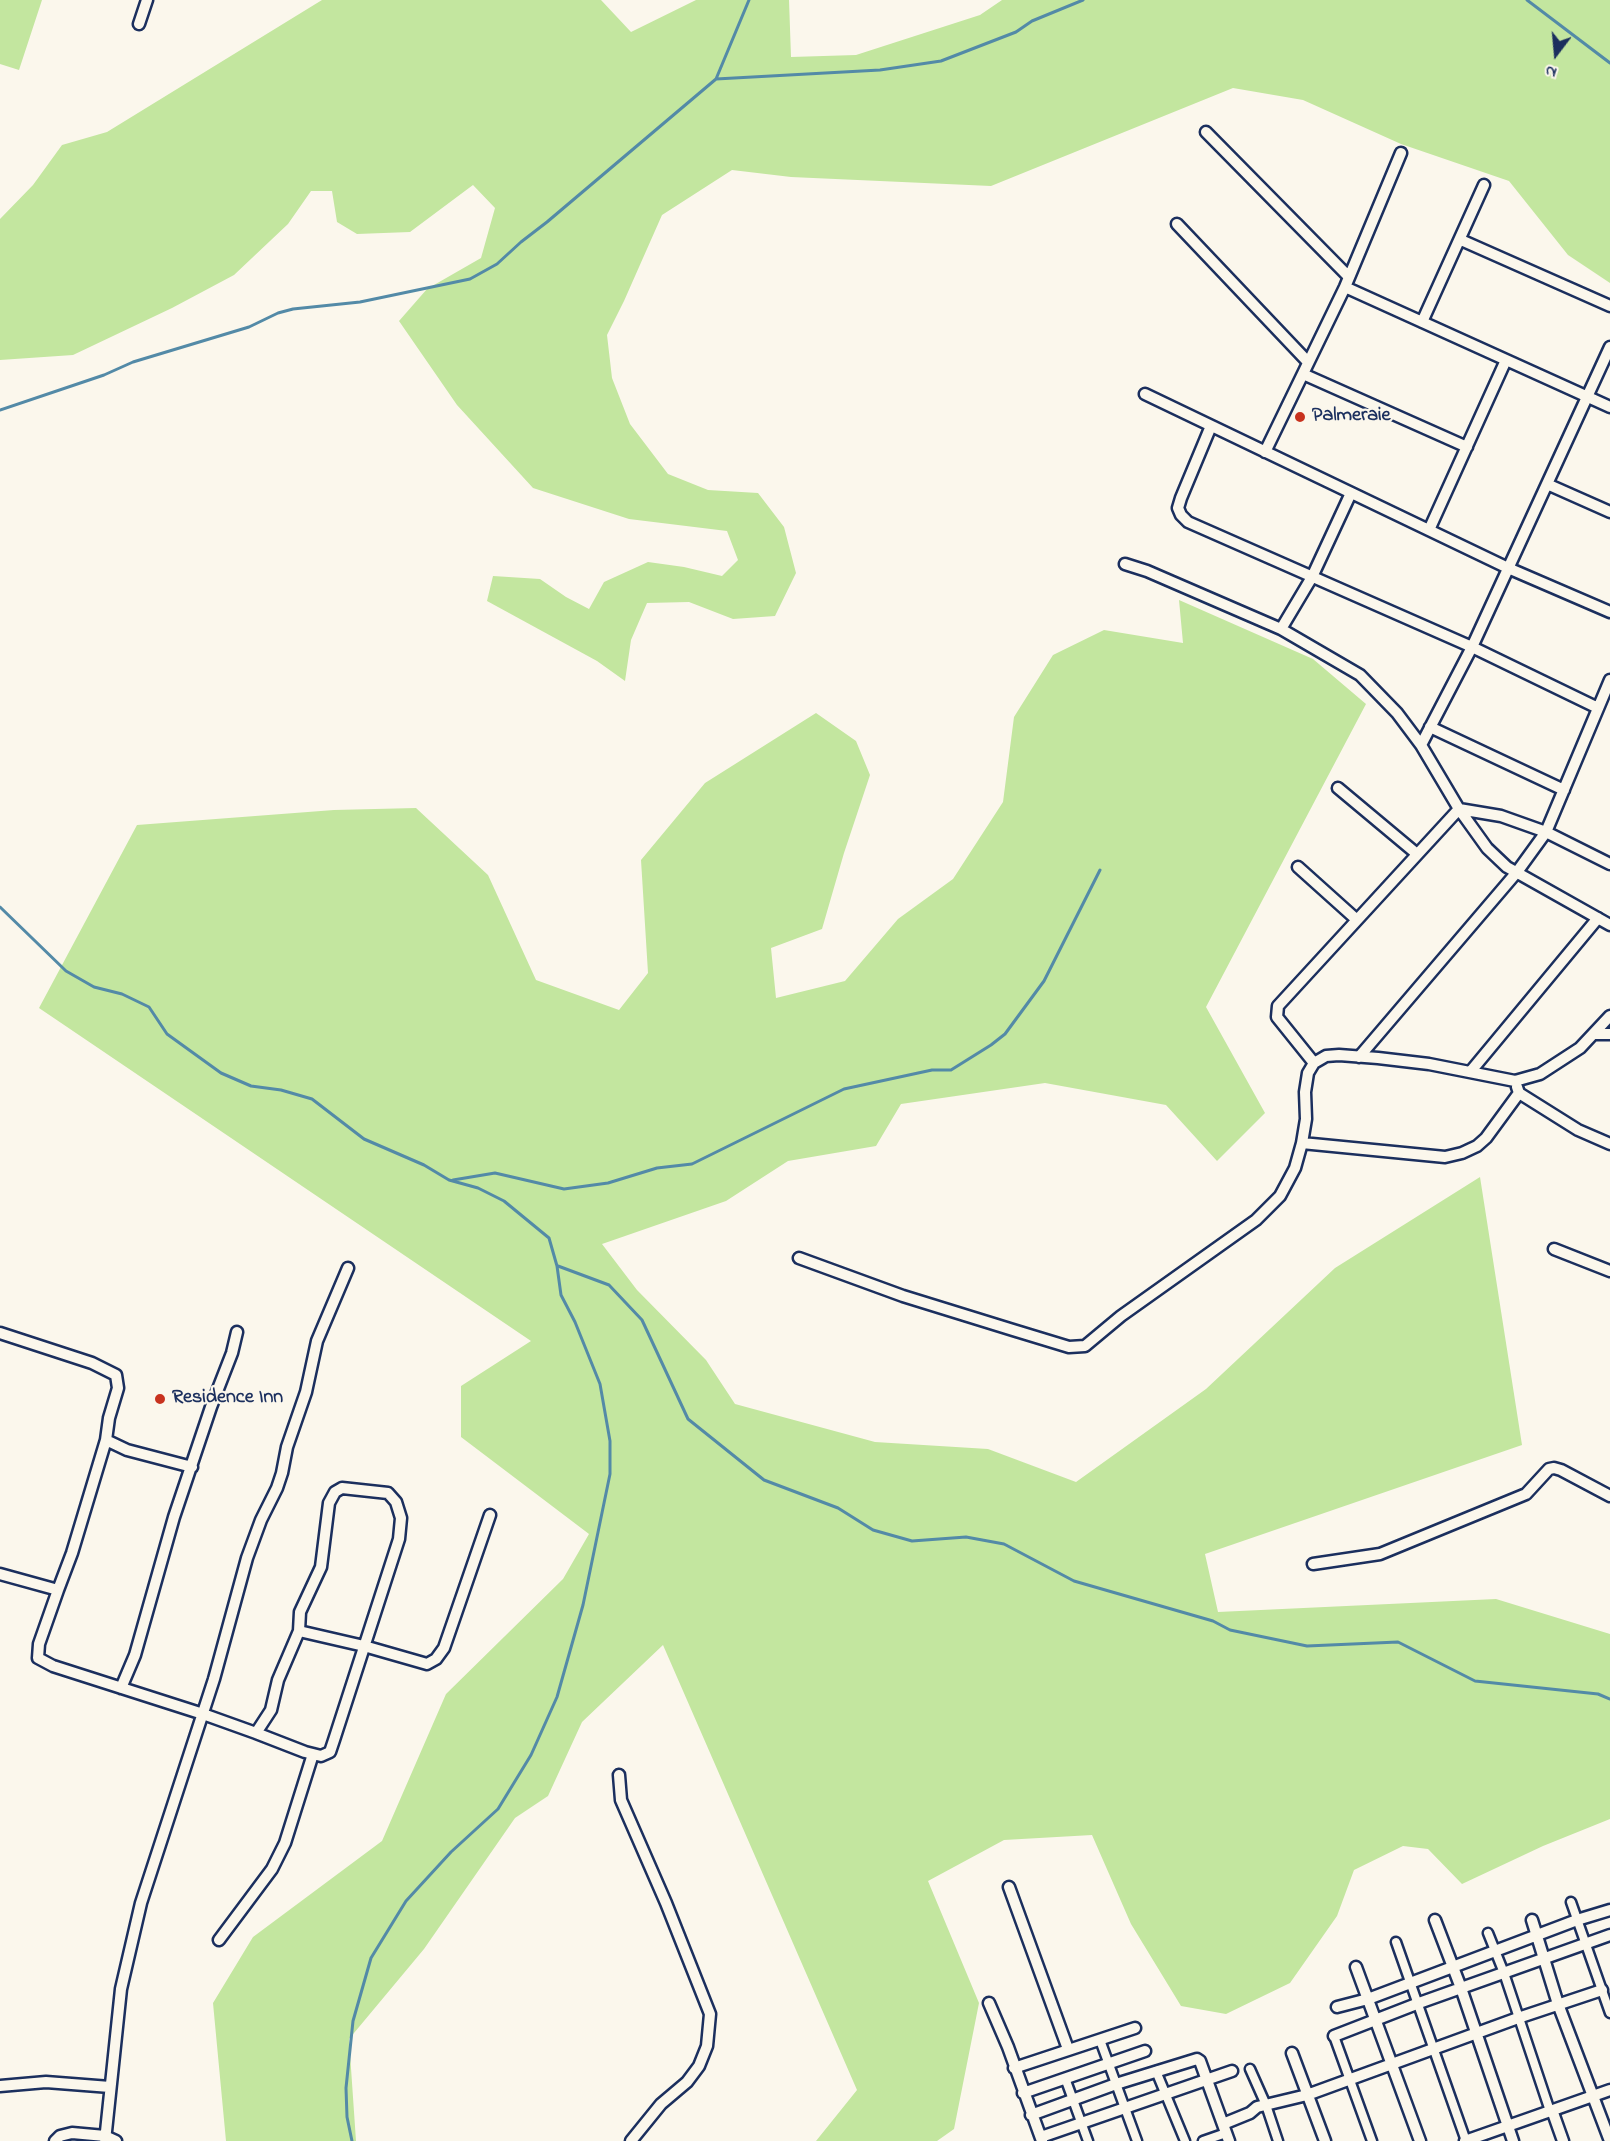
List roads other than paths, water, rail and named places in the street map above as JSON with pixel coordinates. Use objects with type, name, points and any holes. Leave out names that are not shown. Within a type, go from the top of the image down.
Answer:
[{"type":"street","points":[[139,24],[147,0]]},
{"type":"street","points":[[1206,132],[1347,282],[1422,322],[1610,407]]},
{"type":"street","points":[[1265,452],[1347,282],[1401,153]]},
{"type":"street","points":[[1422,322],[1484,185]]},
{"type":"street","points":[[1177,224],[1308,362]]},
{"type":"street","points":[[1461,240],[1610,306]]},
{"type":"street","points":[[1420,745],[1472,647],[1610,347]]},
{"type":"street","points":[[1429,530],[1506,360]]},
{"type":"street","points":[[1303,374],[1467,447]]},
{"type":"street","points":[[1145,394],[1508,568],[1610,612]]},
{"type":"street","points":[[1211,426],[1178,508],[1180,515],[1188,522],[1472,647],[1598,708]]},
{"type":"street","points":[[1547,484],[1610,512]]},
{"type":"street","points":[[1281,629],[1312,577],[1351,493]]},
{"type":"street","points":[[1125,564],[1281,629],[1360,675],[1397,713],[1486,848],[1516,873],[1610,925]]},
{"type":"street","points":[[1359,1057],[1516,873],[1546,832],[1610,680]]},
{"type":"street","points":[[1430,727],[1564,790]]},
{"type":"street","points":[[1338,788],[1417,854]]},
{"type":"street","points":[[1459,809],[1501,816],[1546,832],[1610,864]]},
{"type":"street","points":[[1314,1063],[1277,1017],[1278,1006],[1459,809]]},
{"type":"street","points":[[1298,867],[1357,920]]},
{"type":"street","points":[[1471,1071],[1598,918]]},
{"type":"street","points":[[799,1258],[903,1296],[1069,1347],[1084,1346],[1130,1310],[1256,1220],[1280,1196],[1295,1168],[1302,1143],[1306,1119],[1305,1092],[1308,1073],[1314,1063],[1326,1056],[1359,1057],[1429,1064],[1515,1081],[1540,1074],[1580,1048],[1610,1016]]},
{"type":"street","points":[[1594,1034],[1610,1034]]},
{"type":"street","points":[[1515,1081],[1519,1093],[1578,1130],[1610,1144]]},
{"type":"street","points":[[1302,1143],[1445,1157],[1477,1146],[1486,1138],[1519,1093]]},
{"type":"street","points":[[1554,1249],[1610,1271]]},
{"type":"street","points":[[56,2141],[60,2136],[72,2133],[109,2139],[110,2087],[125,1968],[141,1903],[203,1714],[247,1558],[282,1473],[287,1447],[306,1392],[317,1341],[348,1268]]},
{"type":"street","points":[[122,1688],[135,1655],[174,1517],[232,1353],[237,1332]]},
{"type":"street","points":[[0,1333],[92,1363],[116,1375],[118,1388],[109,1418],[106,1440],[72,1553],[39,1644],[38,1658],[53,1666],[203,1714],[313,1754],[321,1756],[330,1752],[399,1539],[401,1518],[396,1502],[388,1493],[342,1488],[334,1492],[329,1503],[321,1567],[300,1612],[299,1631],[278,1680],[271,1710],[256,1733]]},
{"type":"street","points":[[106,1440],[127,1450],[192,1467]]},
{"type":"street","points":[[1313,1564],[1380,1554],[1527,1494],[1549,1469],[1562,1470],[1610,1495]]},
{"type":"street","points":[[299,1631],[427,1664],[436,1659],[444,1648],[490,1515]]},
{"type":"street","points":[[0,1574],[58,1590]]},
{"type":"street","points":[[219,1940],[272,1869],[285,1843],[313,1754]]},
{"type":"street","points":[[619,1775],[621,1800],[710,2013],[707,2046],[699,2066],[687,2082],[661,2104],[631,2141]]},
{"type":"street","points":[[1009,1887],[1068,2049]]},
{"type":"street","points":[[1570,1902],[1610,2013]]},
{"type":"street","points":[[1337,2007],[1368,1999],[1536,1935],[1610,1910]]},
{"type":"street","points":[[1435,1920],[1461,1988],[1513,2141]]},
{"type":"street","points":[[1532,1920],[1558,2004],[1610,2141]]},
{"type":"street","points":[[1488,1933],[1504,1972],[1518,2018],[1563,2141]]},
{"type":"street","points":[[1372,2141],[1334,2036],[1610,1935]]},
{"type":"street","points":[[1396,1942],[1465,2141],[1610,2090]]},
{"type":"street","points":[[1356,1967],[1420,2141]]},
{"type":"street","points":[[1203,2141],[1226,2133],[1257,2107],[1307,2095],[1602,1990]]},
{"type":"street","points":[[989,2003],[1042,2139],[1082,2122],[1232,2071]]},
{"type":"street","points":[[1014,2068],[1136,2028]]},
{"type":"street","points":[[1100,2040],[1137,2141]]},
{"type":"street","points":[[1023,2092],[1145,2051]]},
{"type":"street","points":[[1292,2053],[1324,2141]]},
{"type":"street","points":[[1031,2115],[1116,2084],[1197,2059],[1200,2061],[1226,2133]]},
{"type":"street","points":[[1250,2069],[1266,2105],[1278,2141]]},
{"type":"street","points":[[1156,2071],[1185,2141]]},
{"type":"street","points":[[1065,2078],[1088,2141]]},
{"type":"street","points":[[0,2086],[46,2082],[110,2087]]},
{"type":"waterway","points":[[716,79],[749,0]]},
{"type":"waterway","points":[[0,410],[104,375],[133,362],[249,327],[278,313],[293,309],[360,302],[470,279],[497,264],[716,79],[880,70],[941,61],[1016,32],[1032,21],[1083,0]]},
{"type":"waterway","points":[[1527,0],[1610,63]]},
{"type":"waterway","points":[[453,1180],[495,1173],[564,1189],[608,1183],[657,1168],[692,1164],[844,1089],[932,1070],[951,1070],[1005,1034],[1044,981],[1100,870]]},
{"type":"waterway","points":[[0,907],[66,971],[94,987],[122,994],[149,1007],[167,1034],[221,1073],[251,1086],[281,1090],[312,1099],[364,1139],[424,1165],[449,1180],[478,1188],[504,1201],[549,1238],[557,1266],[561,1295],[575,1322],[600,1384],[610,1441],[610,1474],[583,1605],[557,1697],[531,1755],[498,1809],[451,1852],[406,1901],[371,1958],[353,2021],[346,2088],[347,2117],[352,2141]]},
{"type":"waterway","points":[[558,1266],[609,1285],[642,1320],[688,1419],[764,1480],[838,1508],[873,1530],[912,1541],[966,1537],[1004,1544],[1074,1581],[1213,1621],[1230,1630],[1307,1646],[1398,1642],[1475,1681],[1598,1694],[1610,1699]]},
{"type":"place","name":"Palmeraie","points":[[1300,417]]},
{"type":"place","name":"Residence Inn","points":[[160,1399]]}]
